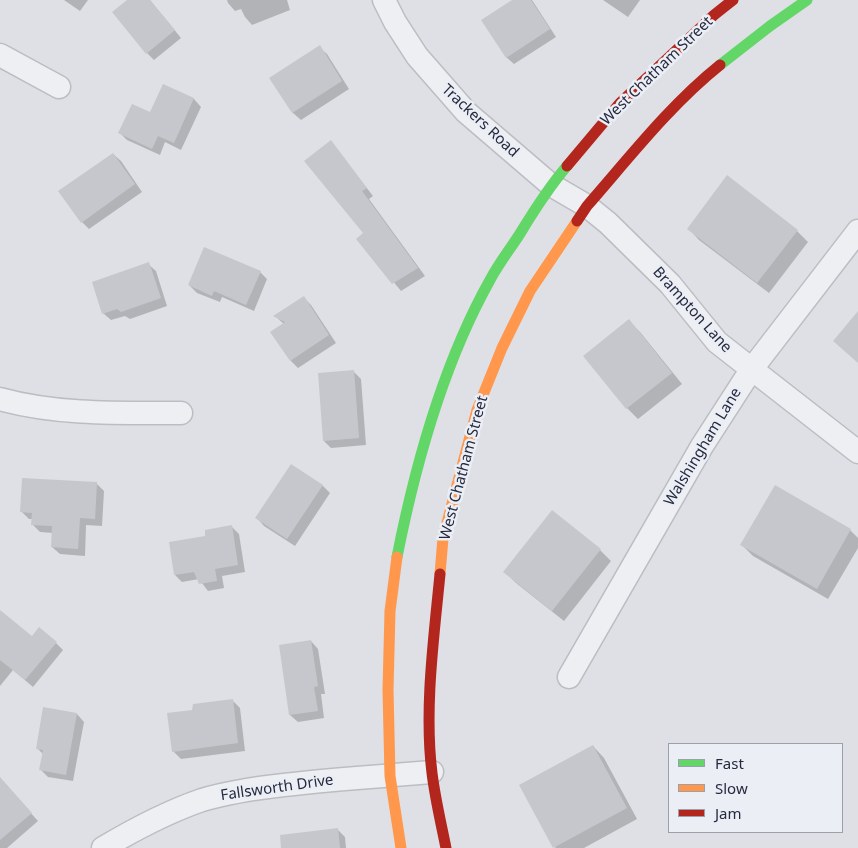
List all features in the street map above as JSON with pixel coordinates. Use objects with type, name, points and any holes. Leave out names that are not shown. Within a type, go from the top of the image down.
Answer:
[{"type":"street","name":"Trackers Road","points":[[384,0],[417,56],[441,85],[466,112],[551,185]]},
{"type":"street","name":"West Chatham Street","points":[[401,848],[390,776],[388,690],[390,611],[395,567],[407,506],[430,425],[459,345],[490,280],[551,185],[620,103],[714,15],[734,0]]},
{"type":"street","name":"West Chatham Street","points":[[446,848],[432,772],[430,723],[432,659],[443,538],[474,419],[502,348],[530,291],[587,206],[664,118],[708,75],[770,26],[808,0]]},
{"type":"street","points":[[0,55],[60,87]]},
{"type":"street","name":"Brampton Lane","points":[[551,185],[587,206],[608,222],[670,284],[717,342],[858,452]]},
{"type":"street","name":"Walshingham Lane","points":[[569,677],[702,446],[751,370],[858,231]]},
{"type":"street","points":[[0,399],[19,404],[68,410],[181,413]]},
{"type":"street","name":"Fallsworth Drive","points":[[103,848],[135,829],[170,813],[203,800],[225,794],[315,781],[432,772]]},
{"type":"building","points":[[127,0],[150,0],[175,30],[146,54],[112,12]]},
{"type":"building","points":[[512,0],[531,0],[550,29],[506,58],[481,20]]},
{"type":"building","points":[[320,45],[342,81],[292,113],[269,78]]},
{"type":"building","points":[[163,84],[194,98],[174,143],[158,136],[152,149],[118,133],[132,104],[150,112]]},
{"type":"building","points":[[331,140],[367,188],[362,191],[418,268],[392,284],[356,239],[363,233],[304,161]]},
{"type":"building","points":[[113,153],[135,184],[81,223],[58,191]]},
{"type":"building","points":[[727,175],[798,230],[757,283],[687,229]]},
{"type":"building","points":[[204,247],[261,271],[246,305],[214,291],[212,296],[188,285]]},
{"type":"building","points":[[149,262],[161,298],[121,312],[117,309],[102,314],[92,282]]},
{"type":"building","points":[[304,296],[329,335],[290,361],[270,332],[285,322],[273,316]]},
{"type":"building","points":[[858,311],[858,363],[833,341]]},
{"type":"building","points":[[629,319],[672,373],[626,409],[583,356]]},
{"type":"building","points":[[354,370],[359,438],[323,441],[318,373]]},
{"type":"building","points":[[291,464],[323,485],[287,539],[255,518]]},
{"type":"building","points":[[22,478],[97,482],[95,519],[80,518],[78,549],[51,547],[52,526],[31,525],[32,513],[20,512]]},
{"type":"building","points":[[775,485],[851,529],[817,589],[740,545]]},
{"type":"building","points":[[552,510],[601,549],[552,611],[503,572]]},
{"type":"building","points":[[232,525],[238,565],[215,569],[217,581],[199,584],[194,572],[174,575],[169,542],[205,536],[205,530]]},
{"type":"building","points":[[0,610],[32,636],[39,627],[57,642],[25,680],[0,660]]},
{"type":"building","points":[[311,640],[318,686],[314,687],[318,711],[289,715],[279,645]]},
{"type":"building","points":[[233,699],[238,743],[172,752],[167,713],[192,710],[193,704]]},
{"type":"building","points":[[43,707],[77,713],[66,775],[39,770],[43,750],[36,749]]},
{"type":"building","points":[[593,745],[627,808],[553,848],[519,785]]},
{"type":"building","points":[[0,777],[32,813],[0,840]]},
{"type":"building","points":[[338,828],[340,848],[281,848],[280,835]]},
{"type":"traffic: fast","points":[[720,65],[807,0]]},
{"type":"traffic: fast","points":[[397,557],[422,451],[445,380],[459,345],[494,274],[542,198],[567,166]]},
{"type":"traffic: slow","points":[[440,574],[443,538],[477,410],[502,348],[530,291],[577,221]]},
{"type":"traffic: slow","points":[[397,557],[390,611],[388,690],[390,776],[401,848]]},
{"type":"traffic: jam","points":[[567,166],[620,103],[714,15],[733,0]]},
{"type":"traffic: jam","points":[[577,221],[587,206],[650,132],[684,97],[720,65]]},
{"type":"traffic: jam","points":[[440,574],[429,699],[429,724],[433,782],[446,848]]}]
